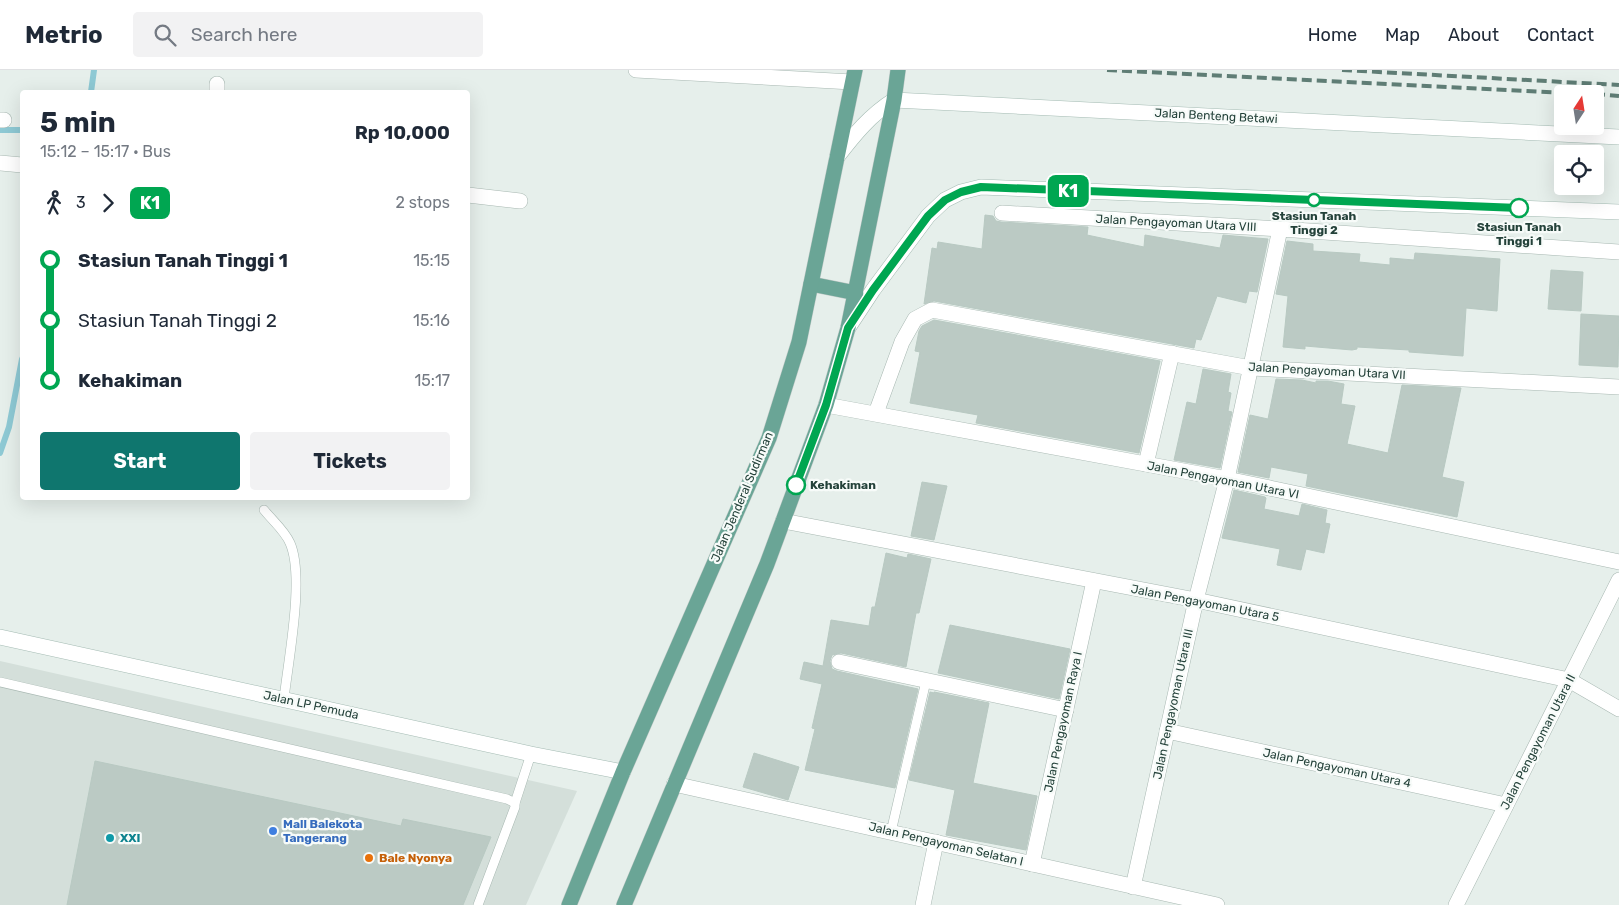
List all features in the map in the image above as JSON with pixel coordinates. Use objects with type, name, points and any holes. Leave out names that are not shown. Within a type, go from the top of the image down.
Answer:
[{"type":"main road","points":[[624,905],[767,564],[826,405],[856,293],[894,100],[898,70]]},
{"type":"main road","name":"Jalan Jenderal Sudirman","points":[[569,905],[623,772],[769,438],[800,342],[854,76]]},
{"type":"main road","points":[[811,284],[856,293]]},
{"type":"street","points":[[636,70],[854,76]]},
{"type":"street","points":[[837,157],[859,129],[878,110],[894,100]]},
{"type":"street","name":"Jalan Benteng Betawi","points":[[894,100],[1619,137]]},
{"type":"street","points":[[0,163],[20,166]]},
{"type":"street","points":[[848,328],[878,283],[928,216],[945,200],[961,192],[981,187],[1619,212]]},
{"type":"street","points":[[470,196],[520,201]]},
{"type":"street","name":"Jalan Pengayoman Utara VIII","points":[[1002,213],[1280,229],[1619,252]]},
{"type":"street","name":"Jalan Pengayoman Utara III","points":[[1133,886],[1196,600],[1227,480],[1280,229]]},
{"type":"street","name":"Jalan Pengayoman Utara VII","points":[[876,414],[902,342],[915,319],[932,310],[1250,368],[1619,387]]},
{"type":"street","points":[[1146,464],[1172,353]]},
{"type":"street","name":"Jalan Pengayoman Utara VI","points":[[826,405],[1227,480],[1619,562]]},
{"type":"street","name":"Jalan Pengayoman Utara 5","points":[[783,521],[1196,600],[1569,680],[1619,709]]},
{"type":"street","name":"Jalan Pengayoman Utara II","points":[[1456,905],[1619,580]]},
{"type":"street","name":"Jalan Pengayoman Raya I","points":[[1032,864],[1094,581]]},
{"type":"street","name":"Jalan LP Pemuda","points":[[0,637],[531,754],[623,772]]},
{"type":"street","points":[[839,662],[1066,710]]},
{"type":"street","name":"Jalan Pengayoman Utara 4","points":[[1167,731],[1506,805]]},
{"type":"street","name":"Jalan Pengayoman Selatan I","points":[[674,784],[1217,905]]},
{"type":"street","points":[[922,905],[936,842]]},
{"type":"lane","points":[[264,510],[290,542],[296,564],[295,602],[284,700]]},
{"type":"lane","points":[[891,832],[926,681]]},
{"type":"lane","points":[[0,682],[507,799],[515,803]]},
{"type":"lane","points":[[478,905],[515,807],[531,754]]},
{"type":"shaded area","points":[[0,661],[577,791],[526,905],[0,905]]},
{"type":"building","points":[[985,215],[993,216],[996,221],[1001,222],[1088,227],[1087,235],[1144,247],[1145,235],[1220,248],[1223,235],[1268,239],[1257,292],[1249,291],[1246,303],[1217,296],[1201,340],[1196,339],[1194,348],[934,301],[924,304],[932,248],[937,249],[938,242],[982,249]]},
{"type":"building","points":[[1287,241],[1313,244],[1313,251],[1360,254],[1359,262],[1390,265],[1390,258],[1414,260],[1415,253],[1500,259],[1497,311],[1466,308],[1463,356],[1357,347],[1357,349],[1352,350],[1305,346],[1305,349],[1283,347],[1288,296],[1276,294]]},
{"type":"building","points":[[1551,270],[1583,272],[1581,311],[1548,309]]},
{"type":"building","points":[[1581,314],[1619,316],[1618,367],[1579,365]]},
{"type":"building","points":[[934,320],[1160,361],[1139,453],[976,423],[978,415],[910,403],[920,352],[915,351],[919,331],[922,326]]},
{"type":"building","points":[[1203,369],[1231,374],[1228,392],[1231,393],[1228,411],[1232,412],[1220,468],[1174,460],[1187,402],[1196,404]]},
{"type":"building","points":[[1276,379],[1302,380],[1316,383],[1316,381],[1328,381],[1344,384],[1341,404],[1355,406],[1347,444],[1388,453],[1402,385],[1461,388],[1442,477],[1464,482],[1457,517],[1306,486],[1308,474],[1271,467],[1269,478],[1238,472],[1250,415],[1268,419]]},
{"type":"building","points":[[922,482],[947,486],[934,540],[911,536]]},
{"type":"building","points":[[1234,490],[1265,497],[1264,509],[1299,516],[1302,504],[1327,510],[1325,523],[1330,524],[1324,553],[1306,549],[1301,570],[1277,565],[1280,549],[1222,538]]},
{"type":"building","points":[[886,553],[907,558],[908,554],[931,559],[919,613],[916,613],[906,667],[841,653],[832,655],[830,661],[832,669],[837,671],[918,689],[895,788],[805,770],[815,729],[812,728],[822,684],[800,679],[804,662],[823,666],[831,620],[869,626],[872,607],[875,607]]},
{"type":"building","points":[[950,625],[1070,649],[1059,699],[938,673]]},
{"type":"building","points":[[930,692],[989,703],[973,783],[1037,796],[1026,850],[946,835],[955,790],[909,780]]},
{"type":"building","points":[[754,753],[799,767],[788,800],[743,787]]},
{"type":"building","name":"Mall Balekota Tangerang","points":[[95,761],[401,826],[403,819],[491,837],[463,905],[67,905]]},
{"type":"waterway","points":[[91,90],[94,70]]},
{"type":"waterway","points":[[0,130],[20,130]]},
{"type":"waterway","points":[[0,453],[9,427],[20,369]]},
{"type":"railway","points":[[1107,70],[1554,92]]},
{"type":"railway","points":[[1342,70],[1619,85]]},
{"type":"railway","points":[[1604,95],[1619,96]]},
{"type":"bus line","name":"K1","points":[[796,485],[826,405],[848,328],[888,269],[928,216],[945,200],[961,192],[981,187],[1519,208]]},
{"type":"place","name":"Stasiun Tanah Tinggi 2","points":[[1314,200]]},
{"type":"place","name":"Stasiun Tanah Tinggi 1","points":[[1519,208]]},
{"type":"place","name":"Kehakiman","points":[[796,485]]},
{"type":"place","name":"Mall Balekota Tangerang","points":[[273,831]]},
{"type":"place","name":"XXI","points":[[110,838]]},
{"type":"place","name":"Bale Nyonya","points":[[369,858]]}]
